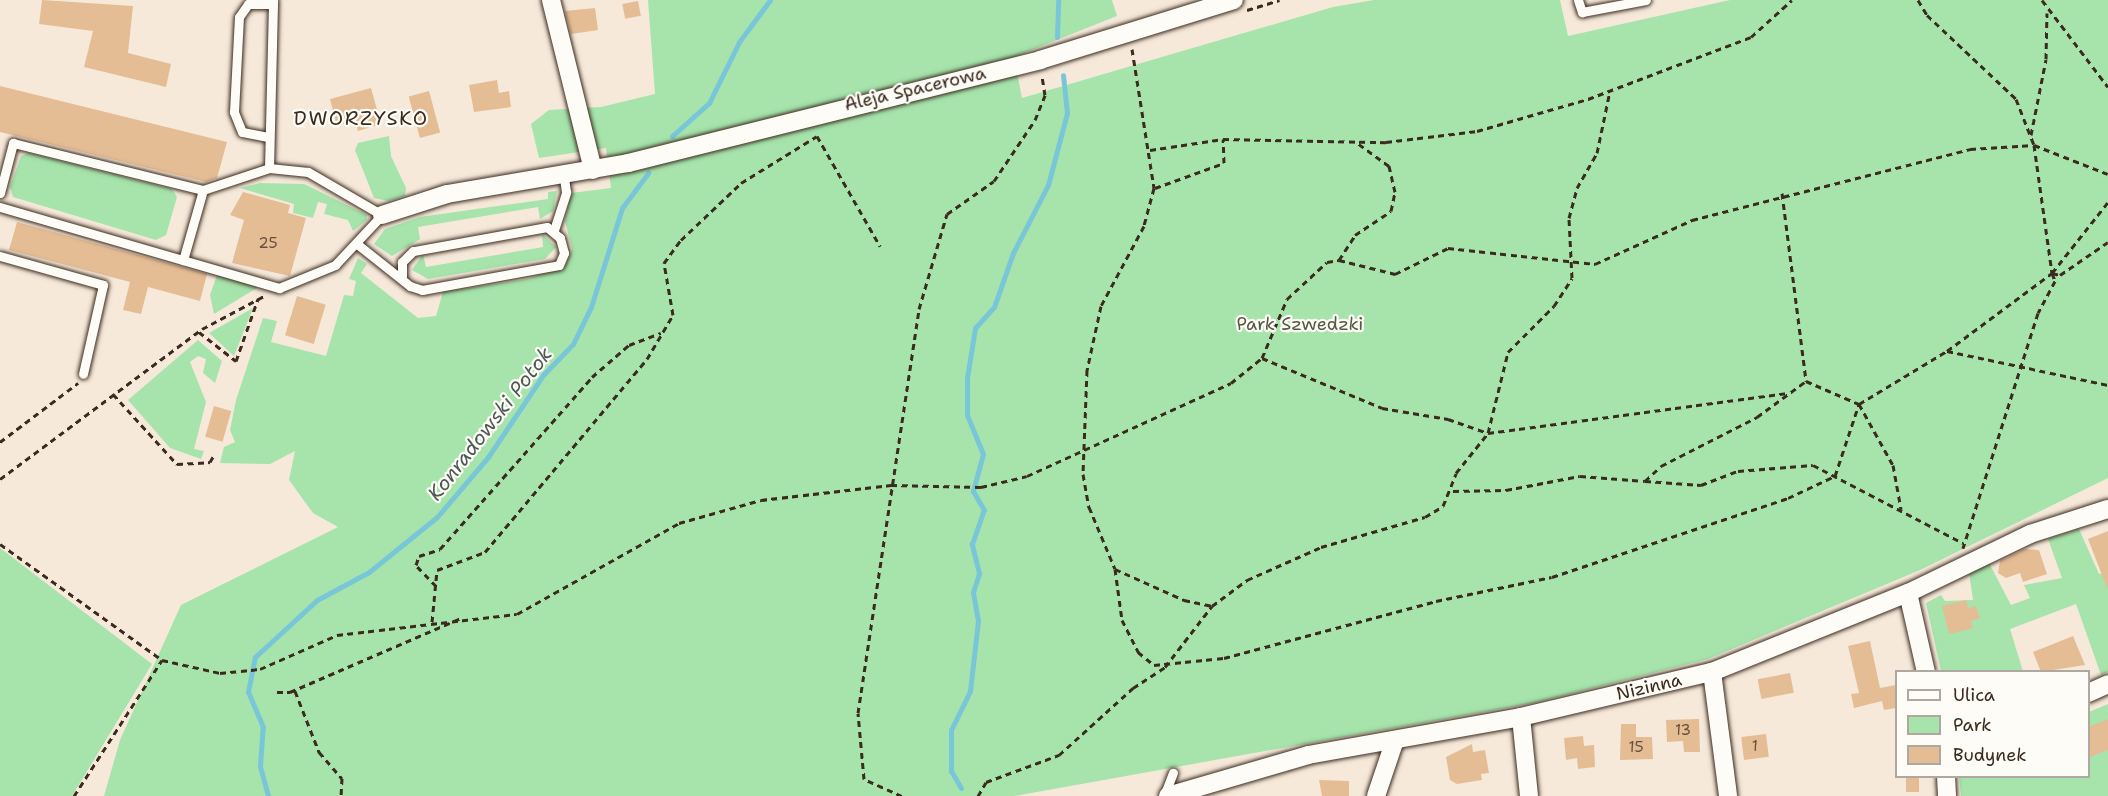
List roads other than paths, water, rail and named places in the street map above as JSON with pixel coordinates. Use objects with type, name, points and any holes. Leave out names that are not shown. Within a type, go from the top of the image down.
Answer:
[{"type":"street","points":[[551,0],[593,170]]},
{"type":"street","name":"Aleja Spacerowa","points":[[382,214],[447,194],[564,177],[1040,60],[1225,1]]},
{"type":"street","name":"Nizinna","points":[[1168,796],[1308,755],[1521,717],[1712,672],[1908,593],[1982,554],[2108,509]]},
{"type":"street","points":[[1908,593],[1926,670]]},
{"type":"street","points":[[1712,672],[1728,796]]},
{"type":"street","points":[[2090,692],[2108,684]]},
{"type":"street","points":[[1521,717],[1529,796]]},
{"type":"street","points":[[1376,796],[1395,740]]},
{"type":"street","points":[[1946,778],[1947,796]]},
{"type":"lane","points":[[1578,0],[1582,12],[1646,0]]},
{"type":"lane","points":[[268,137],[242,132],[234,112],[239,17],[248,4],[273,2],[269,168]]},
{"type":"lane","points":[[0,193],[13,143],[203,190],[269,168],[308,172],[382,214],[357,244],[335,265],[279,288],[0,207]]},
{"type":"lane","points":[[357,244],[422,290],[559,265],[564,252],[554,230],[566,192],[564,177]]},
{"type":"lane","points":[[183,260],[203,190]]},
{"type":"lane","points":[[402,276],[402,262],[412,251],[554,230]]},
{"type":"lane","points":[[0,256],[103,285],[83,374]]},
{"type":"lane","points":[[1164,796],[1173,773]]},
{"type":"waterway","name":"Konradowski Potok","points":[[672,136],[709,103],[739,42],[770,0]]},
{"type":"waterway","points":[[1057,37],[1058,0]]},
{"type":"waterway","points":[[961,788],[951,771],[951,730],[970,691],[978,621],[973,592],[979,573],[972,544],[984,510],[973,491],[983,454],[967,415],[967,378],[975,328],[994,307],[1013,253],[1048,185],[1067,113],[1063,75]]},
{"type":"waterway","name":"Konradowski Potok","points":[[268,796],[260,766],[263,727],[248,692],[255,657],[317,600],[369,572],[437,517],[488,457],[543,375],[573,344],[591,307],[622,208],[648,173]]},
{"type":"district","name":"DWORZYSKO","points":[[361,118]]},
{"type":"park label","name":"Park Szwedzki","points":[[1300,324]]}]
